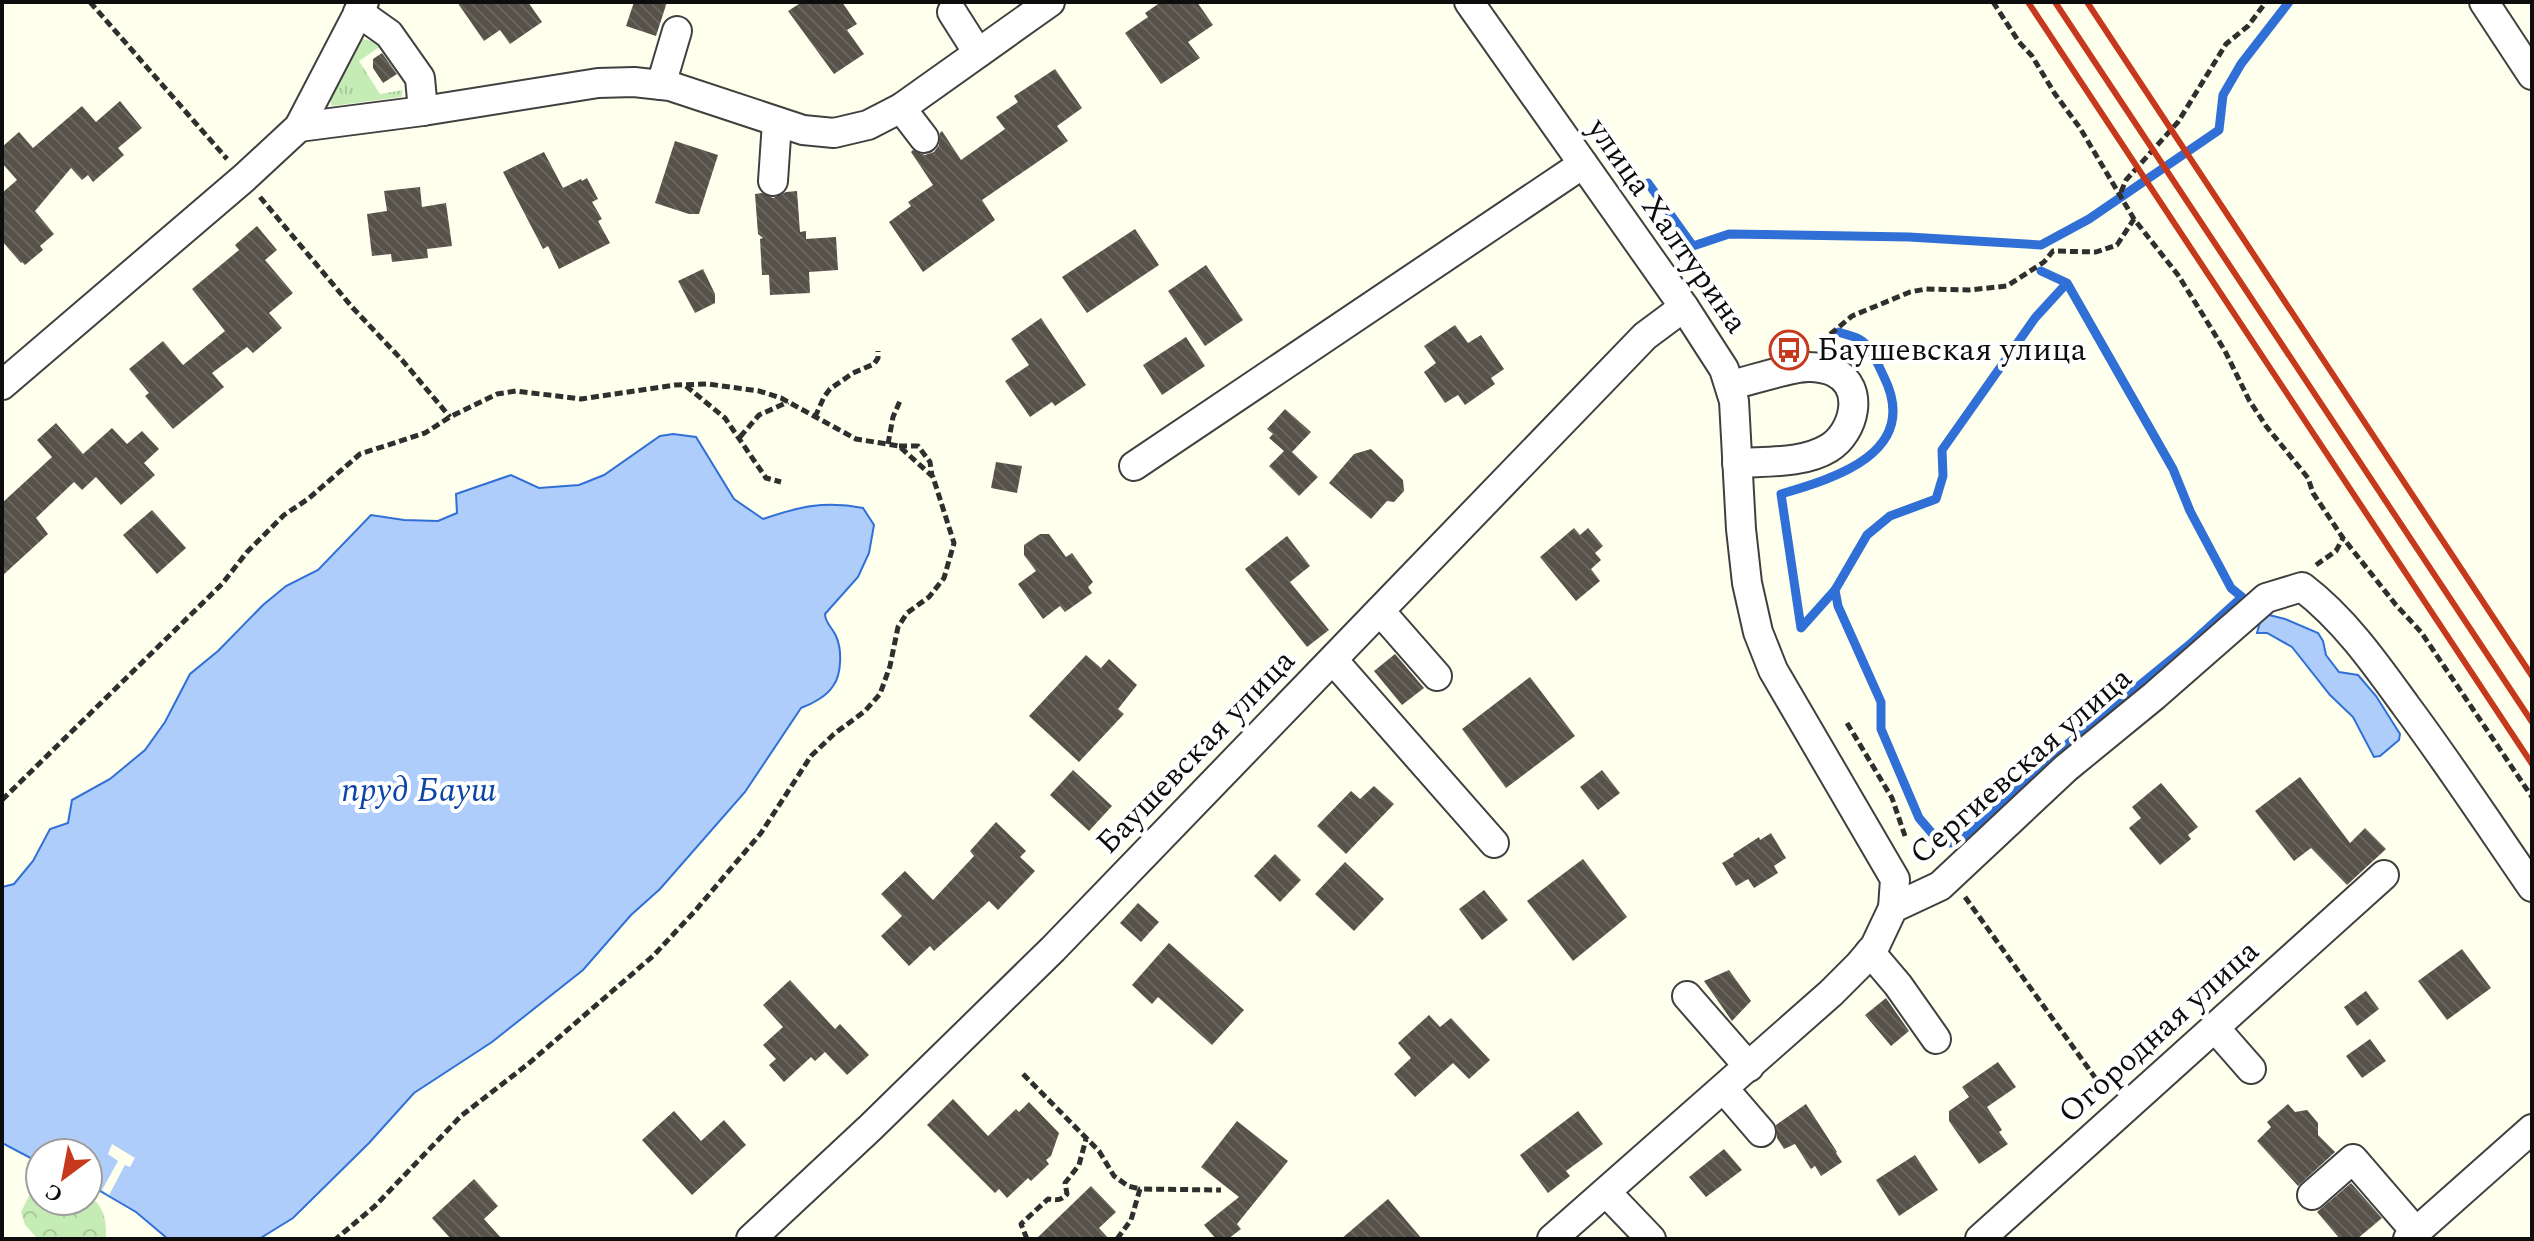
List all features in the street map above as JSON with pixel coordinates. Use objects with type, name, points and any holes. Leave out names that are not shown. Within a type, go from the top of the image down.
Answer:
[{"type":"street","points":[[299,127],[598,83],[670,86],[803,130],[834,133],[868,125],[901,108],[1050,2]]},
{"type":"street","name":"улица Халтурина","points":[[1469,2],[1684,307],[1714,351],[1731,385],[1737,421],[1741,529],[1747,583],[1758,632],[1773,670],[1895,879],[1893,908]]},
{"type":"street","points":[[2484,2],[2532,75]]},
{"type":"street","points":[[2,385],[244,178],[299,127],[361,7],[389,34],[420,78],[423,111]]},
{"type":"street","points":[[952,12],[978,53]]},
{"type":"street","points":[[661,85],[677,31]]},
{"type":"street","points":[[901,108],[924,138]]},
{"type":"street","points":[[773,181],[777,122]]},
{"type":"street","points":[[1134,466],[1583,164]]},
{"type":"street","name":"Баушевская улица","points":[[757,1237],[1053,949],[1645,336],[1684,307]]},
{"type":"street","points":[[1731,385],[1807,366],[1835,372],[1851,388],[1855,408],[1846,432],[1829,448],[1800,458],[1737,463]]},
{"type":"street","points":[[2302,587],[2327,606],[2383,675],[2532,887]]},
{"type":"street","name":"Сергиевская улица","points":[[1893,908],[1940,886],[2066,768],[2266,598],[2302,587]]},
{"type":"street","points":[[1380,611],[1437,676]]},
{"type":"street","points":[[1333,660],[1494,843]]},
{"type":"street","name":"Огородная улица","points":[[1980,1239],[2384,875]]},
{"type":"street","points":[[1552,1239],[1831,993],[1870,952],[1893,908]]},
{"type":"street","points":[[1870,952],[1936,1039]]},
{"type":"street","points":[[1687,996],[1749,1067]]},
{"type":"street","points":[[2215,1028],[2251,1069]]},
{"type":"street","points":[[1724,1089],[1761,1132]]},
{"type":"street","points":[[2312,1195],[2353,1159],[2412,1236],[2532,1129]]},
{"type":"street","points":[[1606,1192],[1651,1239]]},
{"type":"path","points":[[90,2],[450,417]]},
{"type":"path","points":[[1993,2],[2080,128],[2134,219],[2178,275],[2266,426],[2308,478],[2313,493],[2343,538],[2421,632],[2532,797]]},
{"type":"path","points":[[2121,193],[2126,180],[2178,122],[2226,44],[2248,26],[2266,2]]},
{"type":"path","points":[[1821,342],[1852,316],[1910,292],[2007,286],[2044,262],[2053,251],[2096,252],[2117,245],[2134,219]]},
{"type":"path","points":[[815,417],[830,389],[853,373],[874,364],[878,351]]},
{"type":"path","points":[[686,385],[718,411],[740,437],[766,478],[781,482]]},
{"type":"path","points":[[2,800],[222,584],[247,552],[284,515],[308,499],[360,454],[425,433],[497,394],[516,391],[581,399],[686,385],[734,387],[759,391],[788,401],[856,439],[918,446],[930,462],[954,543],[944,578],[929,597],[907,613],[898,627],[880,694],[865,711],[811,756],[761,833],[653,956],[528,1064],[461,1116],[385,1196],[336,1239]]},
{"type":"path","points":[[740,437],[759,415],[788,401]]},
{"type":"path","points":[[888,444],[893,417],[900,401]]},
{"type":"path","points":[[899,446],[933,477]]},
{"type":"path","points":[[2302,587],[2308,571],[2336,551],[2343,538]]},
{"type":"path","points":[[1847,723],[1892,798],[1908,846]]},
{"type":"path","points":[[1965,897],[2121,1114]]},
{"type":"path","points":[[1023,1074],[1099,1151],[1114,1176],[1128,1186],[1140,1189],[1221,1190]]},
{"type":"path","points":[[1027,1239],[1021,1224],[1048,1199],[1058,1200],[1067,1194],[1065,1183],[1079,1165],[1086,1138]]},
{"type":"path","points":[[1117,1239],[1131,1220],[1140,1189]]},
{"type":"green space","points":[[363,39],[384,44],[359,61],[380,94],[403,90],[401,97],[332,106],[330,100]]},
{"type":"green space","points":[[24,1206],[24,1217],[104,1217],[106,1239],[38,1239],[25,1225],[21,1212]]},
{"type":"water","name":"пруд Бауш","points":[[660,436],[696,437],[734,499],[763,519],[800,508],[836,505],[863,508],[874,525],[869,553],[858,577],[825,614],[839,648],[836,681],[827,693],[801,708],[745,792],[660,889],[631,915],[583,970],[492,1042],[414,1093],[369,1143],[293,1218],[259,1239],[168,1239],[136,1212],[104,1193],[104,1137],[24,1137],[24,1155],[2,1143],[2,887],[14,884],[33,861],[50,829],[68,823],[72,800],[110,779],[145,750],[165,722],[190,674],[286,586],[318,570],[371,515],[438,521],[457,513],[456,494],[511,475],[539,488],[579,485],[604,475]]},
{"type":"water","points":[[2269,615],[2318,633],[2326,655],[2339,672],[2358,675],[2376,696],[2400,734],[2399,740],[2380,756],[2374,757],[2353,717],[2330,695],[2292,647],[2267,633],[2257,633],[2260,622]]},
{"type":"pier","points":[[112,1144],[135,1158],[130,1167],[125,1165],[109,1195],[104,1191],[104,1186],[118,1161],[108,1154]]},
{"type":"building","points":[[457,2],[528,2],[542,22],[510,44],[500,30],[484,41]]},
{"type":"building","points":[[634,2],[667,2],[656,36],[626,26]]},
{"type":"building","points":[[802,2],[842,2],[857,24],[847,30],[864,54],[834,74],[788,11]]},
{"type":"building","points":[[1161,2],[1197,2],[1213,25],[1188,42],[1200,58],[1161,84],[1125,33],[1148,17],[1145,13]]},
{"type":"building","points":[[382,53],[397,74],[383,83],[373,68],[373,59]]},
{"type":"building","points":[[1055,69],[1082,108],[1057,126],[1068,141],[982,200],[995,220],[923,272],[889,222],[911,206],[908,202],[933,185],[911,152],[925,155],[934,152],[942,131],[961,160],[1005,129],[996,117],[1018,102],[1014,96]]},
{"type":"building","points":[[120,101],[142,128],[118,148],[124,155],[93,182],[88,175],[82,180],[71,168],[35,211],[54,234],[40,246],[43,250],[25,265],[21,263],[2,241],[2,193],[17,180],[2,163],[2,147],[19,132],[33,148],[82,106],[96,122]]},
{"type":"building","points":[[675,141],[718,155],[699,214],[689,214],[655,203]]},
{"type":"building","points":[[544,152],[563,188],[587,178],[598,199],[592,202],[602,219],[598,221],[610,243],[559,269],[548,246],[543,249],[503,172]]},
{"type":"building","points":[[420,187],[422,207],[446,203],[452,246],[427,249],[428,258],[392,262],[391,254],[372,256],[367,214],[387,211],[384,191]]},
{"type":"building","points":[[797,191],[800,232],[806,231],[806,239],[836,237],[838,270],[809,272],[810,293],[770,295],[769,275],[762,275],[760,239],[763,238],[758,234],[755,194],[762,193],[773,198]]},
{"type":"building","points":[[257,226],[277,250],[265,260],[293,293],[269,313],[282,328],[253,353],[247,347],[212,373],[224,387],[173,429],[145,396],[149,393],[129,369],[163,341],[183,365],[225,331],[192,289],[239,250],[235,245]]},
{"type":"building","points":[[1135,229],[1159,265],[1087,313],[1062,277]]},
{"type":"building","points":[[1206,265],[1243,320],[1205,346],[1168,291]]},
{"type":"building","points":[[703,269],[715,294],[715,303],[695,313],[678,281]]},
{"type":"building","points":[[1041,318],[1086,385],[1055,406],[1052,402],[1030,417],[1005,381],[1029,365],[1011,339]]},
{"type":"building","points":[[1455,325],[1468,343],[1481,335],[1504,369],[1491,378],[1495,384],[1465,405],[1458,395],[1445,403],[1424,372],[1436,363],[1424,346]]},
{"type":"building","points":[[1186,337],[1205,366],[1162,395],[1143,365]]},
{"type":"building","points":[[1285,409],[1311,432],[1292,452],[1318,477],[1299,496],[1269,466],[1284,451],[1269,438],[1273,434],[1267,429]]},
{"type":"building","points":[[56,423],[83,454],[112,428],[127,444],[142,431],[159,449],[144,463],[155,475],[121,505],[96,477],[82,490],[74,482],[36,518],[48,534],[2,576],[2,503],[52,457],[37,440]]},
{"type":"building","points":[[1371,449],[1403,480],[1404,491],[1394,502],[1387,501],[1371,519],[1329,483],[1354,454]]},
{"type":"building","points":[[996,462],[1022,466],[1017,493],[991,488]]},
{"type":"building","points":[[152,510],[186,548],[157,574],[123,535]]},
{"type":"building","points":[[1574,528],[1580,535],[1588,528],[1603,546],[1595,553],[1601,560],[1591,569],[1600,581],[1576,601],[1540,557]]},
{"type":"building","points":[[1040,534],[1049,534],[1066,557],[1072,553],[1093,582],[1088,587],[1092,593],[1065,612],[1060,606],[1043,619],[1018,584],[1036,571],[1024,555],[1024,545]]},
{"type":"building","points":[[1287,536],[1310,566],[1290,582],[1329,630],[1307,647],[1245,569]]},
{"type":"building","points":[[1395,654],[1424,688],[1402,705],[1374,671]]},
{"type":"building","points":[[1086,655],[1101,668],[1109,659],[1137,685],[1118,709],[1124,714],[1079,762],[1029,716]]},
{"type":"building","points":[[1530,677],[1575,736],[1506,788],[1462,729]]},
{"type":"building","points":[[1073,770],[1112,806],[1089,831],[1050,795]]},
{"type":"building","points":[[1602,770],[1620,793],[1598,810],[1580,787]]},
{"type":"building","points":[[2300,777],[2350,843],[2365,828],[2386,849],[2347,885],[2311,848],[2294,861],[2255,811]]},
{"type":"building","points":[[2161,783],[2198,827],[2188,835],[2191,839],[2160,865],[2129,828],[2141,818],[2132,807]]},
{"type":"building","points":[[1374,786],[1394,804],[1346,854],[1317,826],[1351,791],[1360,799]]},
{"type":"building","points":[[996,822],[1026,851],[1020,857],[1035,871],[998,910],[989,901],[934,951],[930,946],[909,966],[881,936],[902,916],[881,894],[905,871],[933,900],[974,856],[970,851]]},
{"type":"building","points":[[1771,833],[1786,858],[1774,866],[1778,873],[1754,888],[1748,879],[1736,886],[1722,863],[1759,837],[1760,840]]},
{"type":"building","points":[[1275,854],[1301,880],[1280,902],[1254,876]]},
{"type":"building","points":[[1583,859],[1627,917],[1573,961],[1527,901]]},
{"type":"building","points":[[1345,862],[1384,899],[1354,931],[1315,894]]},
{"type":"building","points":[[1484,890],[1508,920],[1482,940],[1459,909]]},
{"type":"building","points":[[1138,903],[1159,922],[1141,942],[1120,923]]},
{"type":"building","points":[[1169,943],[1244,1010],[1212,1045],[1158,997],[1152,1004],[1132,985]]},
{"type":"building","points":[[2462,949],[2491,988],[2447,1020],[2418,981]]},
{"type":"building","points":[[1729,970],[1751,1001],[1732,1021],[1704,981]]},
{"type":"building","points":[[790,980],[835,1029],[840,1024],[869,1055],[847,1075],[825,1052],[815,1061],[811,1057],[784,1082],[769,1065],[776,1059],[763,1045],[783,1027],[763,1005]]},
{"type":"building","points":[[2366,991],[2379,1009],[2357,1026],[2344,1007]]},
{"type":"building","points":[[1886,998],[1909,1031],[1891,1046],[1865,1015]]},
{"type":"building","points":[[1429,1015],[1440,1027],[1451,1018],[1490,1060],[1469,1079],[1453,1063],[1415,1097],[1394,1074],[1411,1058],[1398,1043]]},
{"type":"building","points":[[2370,1039],[2386,1061],[2362,1078],[2346,1056]]},
{"type":"building","points":[[1998,1062],[2016,1087],[1987,1107],[2008,1144],[1979,1164],[1949,1121],[1949,1111],[1969,1097],[1962,1087]]},
{"type":"building","points":[[953,1099],[988,1136],[1016,1109],[1019,1112],[1029,1102],[1059,1133],[1051,1156],[1046,1160],[1049,1164],[1007,1198],[999,1189],[995,1193],[927,1125]]},
{"type":"building","points":[[1806,1104],[1842,1162],[1821,1176],[1815,1166],[1811,1169],[1795,1144],[1784,1149],[1777,1138],[1776,1125]]},
{"type":"building","points":[[2288,1104],[2295,1112],[2307,1110],[2318,1123],[2318,1135],[2335,1152],[2298,1186],[2257,1141],[2271,1127],[2267,1122]]},
{"type":"building","points":[[674,1111],[701,1141],[724,1120],[746,1145],[692,1195],[642,1140]]},
{"type":"building","points":[[1578,1111],[1603,1144],[1566,1171],[1570,1176],[1548,1193],[1520,1155]]},
{"type":"building","points":[[1237,1121],[1288,1161],[1237,1224],[1241,1229],[1228,1239],[1216,1239],[1204,1225],[1239,1197],[1201,1167]]},
{"type":"building","points":[[1724,1149],[1742,1170],[1706,1197],[1689,1177]]},
{"type":"building","points":[[1915,1155],[1938,1190],[1899,1216],[1876,1180]]},
{"type":"building","points":[[474,1179],[498,1206],[484,1219],[502,1239],[451,1239],[432,1218]]},
{"type":"building","points":[[2351,1183],[2382,1218],[2357,1239],[2340,1239],[2317,1212]]},
{"type":"building","points":[[1091,1186],[1116,1212],[1099,1228],[1109,1239],[1036,1239]]},
{"type":"building","points":[[1388,1199],[1422,1239],[1341,1239]]},
{"type":"waterway","points":[[1648,183],[1693,246],[1729,234],[1909,237],[2041,245],[2089,219],[2219,130],[2223,95],[2241,64],[2289,2]]},
{"type":"waterway","points":[[2041,271],[2067,283],[2035,318],[1942,450],[1943,476],[1936,499],[1890,516],[1867,535],[1835,590],[1838,606],[1881,702],[1881,729],[1919,818],[1937,839],[1950,843],[1960,841],[2059,751],[2189,645],[2242,597],[2231,588],[2190,511],[2173,469],[2067,283]]},
{"type":"waterway","points":[[1835,590],[1801,628],[1781,494],[1848,470],[1867,458],[1882,443],[1891,425],[1892,403],[1872,353],[1860,339],[1839,332]]},
{"type":"railway","points":[[2028,2],[2532,764]]},
{"type":"railway","points":[[2055,2],[2532,722]]},
{"type":"railway","points":[[2087,2],[2532,676]]},
{"type":"place","name":"Баушевская улица","points":[[1789,350]]}]
